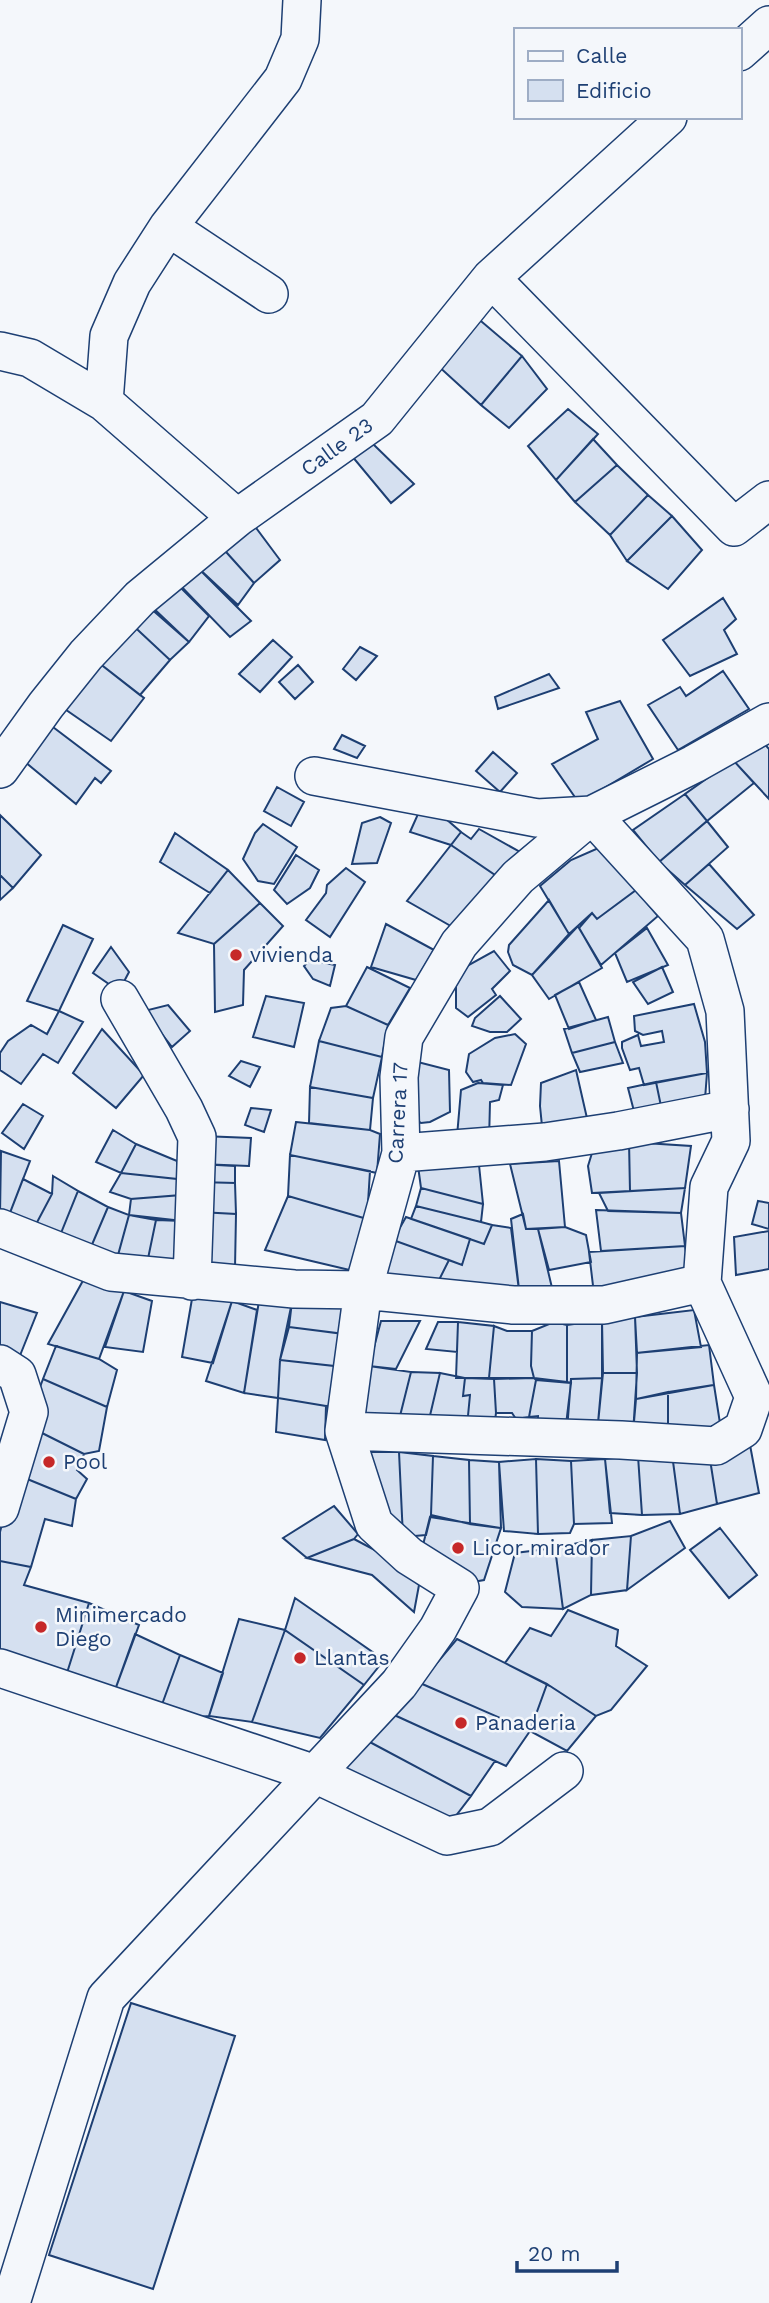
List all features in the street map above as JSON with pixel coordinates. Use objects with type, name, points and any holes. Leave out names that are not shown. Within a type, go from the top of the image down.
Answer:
[{"type":"street","points":[[104,402],[109,336],[132,283],[168,228],[283,79],[300,39],[302,0]]},
{"type":"street","points":[[741,50],[769,25]]},
{"type":"street","name":"Calle 23","points":[[0,769],[46,705],[114,624],[237,518],[377,419],[491,278],[666,119]]},
{"type":"street","points":[[168,228],[269,294]]},
{"type":"street","points":[[491,278],[734,527],[769,500]]},
{"type":"street","points":[[0,351],[30,358],[104,402],[237,518]]},
{"type":"street","name":"Carrera 17","points":[[316,1774],[399,1684],[438,1629],[460,1588],[409,1556],[374,1524],[344,1431],[363,1290],[401,1153],[398,1077],[404,1037],[459,944],[518,877],[592,815],[694,764],[769,722]]},
{"type":"street","points":[[314,776],[537,818],[592,815],[705,939],[725,1010],[731,1141],[709,1187],[702,1283],[754,1397],[743,1429],[716,1446],[621,1440],[344,1431]]},
{"type":"street","points":[[120,999],[184,1109],[197,1137],[192,1281]]},
{"type":"street","points":[[401,1153],[545,1142],[730,1109]]},
{"type":"street","points":[[0,1228],[111,1272],[294,1289],[363,1290],[513,1305],[604,1305],[702,1283]]},
{"type":"street","points":[[0,1364],[17,1375],[29,1412],[0,1508]]},
{"type":"street","points":[[0,1668],[316,1774],[447,1836],[490,1827],[564,1771]]},
{"type":"street","points":[[9,2295],[106,1998],[316,1774]]},
{"type":"building","points":[[475,316],[522,356],[481,405],[436,364]]},
{"type":"building","points":[[522,356],[547,389],[509,428],[481,405]]},
{"type":"building","points":[[568,409],[598,434],[556,480],[528,446]]},
{"type":"building","points":[[593,439],[617,465],[575,502],[556,480]]},
{"type":"building","points":[[371,442],[414,484],[391,503],[351,455]]},
{"type":"building","points":[[617,465],[648,495],[610,535],[575,502]]},
{"type":"building","points":[[648,495],[672,516],[627,561],[610,535]]},
{"type":"building","points":[[672,516],[702,550],[668,589],[627,561]]},
{"type":"building","points":[[248,517],[280,560],[254,583],[218,543]]},
{"type":"building","points":[[218,543],[254,583],[238,605],[195,565]]},
{"type":"building","points":[[196,566],[251,621],[230,637],[175,580]]},
{"type":"building","points":[[174,581],[209,616],[189,642],[150,605]]},
{"type":"building","points":[[723,598],[736,619],[724,630],[737,654],[690,676],[663,640]]},
{"type":"building","points":[[149,607],[189,642],[170,660],[125,618]]},
{"type":"building","points":[[125,618],[170,660],[140,695],[94,659]]},
{"type":"building","points":[[273,640],[292,657],[260,692],[239,674]]},
{"type":"building","points":[[360,647],[377,656],[356,680],[343,669]]},
{"type":"building","points":[[94,659],[144,698],[111,741],[59,705]]},
{"type":"building","points":[[298,665],[313,682],[295,699],[279,682]]},
{"type":"building","points":[[723,671],[749,709],[678,750],[648,705],[680,687],[686,696]]},
{"type":"building","points":[[549,674],[559,688],[498,709],[495,697]]},
{"type":"building","points":[[620,701],[653,759],[579,803],[552,764],[598,739],[586,712]]},
{"type":"building","points":[[45,721],[111,771],[101,783],[95,778],[76,804],[19,757]]},
{"type":"building","points":[[342,735],[365,746],[357,758],[334,749]]},
{"type":"building","points":[[762,741],[769,749],[769,799],[733,760]]},
{"type":"building","points":[[493,752],[517,773],[500,792],[476,771]]},
{"type":"building","points":[[733,760],[754,783],[707,821],[685,794]]},
{"type":"building","points":[[277,787],[304,802],[291,826],[264,811]]},
{"type":"building","points":[[685,794],[707,821],[659,862],[633,830]]},
{"type":"building","points":[[418,814],[446,819],[461,832],[451,845],[410,832]]},
{"type":"building","points":[[0,815],[41,855],[13,888],[0,875]]},
{"type":"building","points":[[380,817],[391,823],[377,863],[352,864],[362,823]]},
{"type":"building","points":[[707,821],[728,847],[685,885],[659,862]]},
{"type":"building","points":[[263,824],[297,847],[274,884],[258,881],[243,859],[255,833]]},
{"type":"building","points":[[479,829],[520,852],[495,875],[451,845],[461,832],[471,839]]},
{"type":"building","points":[[175,833],[228,870],[210,893],[160,862]]},
{"type":"building","points":[[451,845],[495,875],[456,929],[407,901]]},
{"type":"building","points":[[603,846],[636,890],[597,919],[592,913],[569,934],[540,886],[571,860]]},
{"type":"building","points":[[296,855],[319,870],[310,888],[287,904],[274,890]]},
{"type":"building","points":[[709,864],[754,915],[737,929],[685,885]]},
{"type":"building","name":"vivienda","points":[[346,868],[365,882],[330,937],[306,920],[326,893],[327,885]]},
{"type":"building","points":[[228,870],[260,903],[214,944],[178,933]]},
{"type":"building","points":[[0,875],[13,888],[0,900]]},
{"type":"building","points":[[636,890],[658,916],[601,965],[579,928],[592,913],[597,919]]},
{"type":"building","points":[[549,900],[569,934],[532,975],[513,965],[508,952],[509,945]]},
{"type":"building","name":"vivienda","points":[[260,903],[283,926],[244,970],[243,1005],[215,1012],[214,944]]},
{"type":"building","points":[[386,924],[434,950],[416,980],[371,967]]},
{"type":"building","points":[[63,925],[93,939],[59,1011],[27,1001]]},
{"type":"building","points":[[578,926],[602,968],[549,999],[532,975]]},
{"type":"building","points":[[647,928],[668,965],[627,982],[615,953]]},
{"type":"building","points":[[111,947],[129,972],[119,991],[93,973]]},
{"type":"building","points":[[494,951],[510,971],[492,989],[496,995],[468,1017],[456,1008],[456,972]]},
{"type":"building","points":[[310,960],[335,965],[330,986],[313,979],[304,966]]},
{"type":"building","points":[[367,967],[410,988],[388,1025],[346,1006]]},
{"type":"building","points":[[662,967],[673,992],[648,1004],[633,982]]},
{"type":"building","points":[[579,982],[596,1020],[569,1029],[555,995]]},
{"type":"building","points":[[266,996],[304,1003],[294,1047],[253,1037]]},
{"type":"building","points":[[500,996],[521,1019],[507,1032],[490,1032],[472,1026],[475,1018]]},
{"type":"building","points":[[694,1004],[705,1042],[707,1073],[644,1085],[639,1068],[630,1070],[622,1042],[638,1035],[641,1046],[664,1042],[662,1031],[643,1035],[635,1031],[634,1016]]},
{"type":"building","points":[[168,1005],[190,1031],[172,1047],[144,1011]]},
{"type":"building","points":[[346,1006],[388,1025],[382,1057],[319,1041],[331,1008]]},
{"type":"building","points":[[59,1011],[83,1022],[58,1063],[43,1054],[21,1084],[0,1070],[0,1053],[8,1041],[31,1025],[47,1034]]},
{"type":"building","points":[[608,1017],[615,1042],[572,1053],[564,1029]]},
{"type":"building","points":[[102,1029],[144,1075],[116,1108],[73,1073]]},
{"type":"building","points":[[515,1034],[526,1044],[511,1085],[483,1083],[481,1080],[473,1082],[466,1072],[469,1054],[495,1038]]},
{"type":"building","points":[[319,1041],[382,1057],[373,1098],[310,1087]]},
{"type":"building","points":[[615,1042],[623,1063],[580,1072],[572,1053]]},
{"type":"building","points":[[406,1059],[449,1070],[450,1112],[430,1122],[421,1123],[410,1115]]},
{"type":"building","points":[[241,1061],[260,1067],[250,1087],[229,1076]]},
{"type":"building","points":[[576,1070],[589,1127],[543,1136],[541,1083]]},
{"type":"building","points":[[707,1073],[705,1099],[662,1111],[656,1082]]},
{"type":"building","points":[[656,1082],[662,1111],[636,1119],[628,1088]]},
{"type":"building","points":[[478,1083],[503,1085],[499,1100],[490,1102],[489,1142],[456,1148],[461,1090]]},
{"type":"building","points":[[310,1087],[373,1098],[370,1130],[309,1123]]},
{"type":"building","points":[[23,1104],[43,1116],[24,1149],[2,1133]]},
{"type":"building","points":[[251,1108],[271,1110],[264,1132],[245,1125]]},
{"type":"building","points":[[296,1122],[370,1130],[380,1134],[377,1173],[290,1155]]},
{"type":"building","points":[[113,1130],[136,1144],[121,1173],[96,1162]]},
{"type":"building","points":[[202,1136],[251,1138],[249,1166],[199,1164]]},
{"type":"building","points":[[629,1140],[630,1191],[592,1193],[588,1166],[592,1153]]},
{"type":"building","points":[[629,1142],[691,1146],[685,1188],[630,1191]]},
{"type":"building","points":[[136,1144],[177,1161],[177,1179],[121,1173]]},
{"type":"building","points":[[1,1151],[30,1161],[8,1218],[0,1215]]},
{"type":"building","points":[[290,1155],[370,1171],[367,1219],[288,1196]]},
{"type":"building","points":[[559,1161],[565,1227],[526,1229],[510,1164]]},
{"type":"building","points":[[199,1164],[235,1166],[235,1183],[198,1182]]},
{"type":"building","points":[[479,1165],[483,1204],[421,1188],[418,1166]]},
{"type":"building","points":[[121,1173],[177,1179],[181,1195],[131,1199],[110,1192]]},
{"type":"building","points":[[53,1176],[78,1191],[59,1238],[34,1228],[52,1194]]},
{"type":"building","points":[[23,1179],[52,1194],[34,1228],[8,1218]]},
{"type":"building","points":[[198,1182],[235,1183],[236,1214],[199,1212]]},
{"type":"building","points":[[421,1188],[483,1204],[481,1222],[416,1206]]},
{"type":"building","points":[[685,1188],[681,1213],[608,1211],[599,1193]]},
{"type":"building","points":[[78,1191],[108,1207],[88,1254],[59,1238]]},
{"type":"building","points":[[181,1195],[183,1221],[129,1215],[131,1199]]},
{"type":"building","points":[[288,1196],[367,1219],[358,1272],[265,1250]]},
{"type":"building","points":[[758,1201],[769,1203],[769,1229],[752,1224]]},
{"type":"building","points":[[416,1206],[492,1225],[484,1244],[411,1219]]},
{"type":"building","points":[[108,1207],[129,1215],[115,1266],[88,1254]]},
{"type":"building","points":[[596,1210],[681,1213],[685,1246],[601,1251]]},
{"type":"building","points":[[199,1212],[236,1214],[235,1268],[196,1260]]},
{"type":"building","points":[[523,1214],[526,1229],[538,1229],[553,1292],[520,1298],[511,1219]]},
{"type":"building","points":[[129,1215],[156,1220],[145,1273],[115,1266]]},
{"type":"building","points":[[406,1217],[470,1239],[462,1265],[393,1240]]},
{"type":"building","points":[[156,1220],[183,1221],[176,1276],[145,1273]]},
{"type":"building","points":[[492,1225],[511,1228],[520,1298],[432,1294],[449,1260],[462,1265],[470,1239],[484,1244]]},
{"type":"building","points":[[565,1227],[586,1235],[591,1262],[549,1270],[538,1229]]},
{"type":"building","points":[[769,1231],[769,1269],[736,1275],[734,1237]]},
{"type":"building","points":[[393,1240],[449,1260],[432,1294],[380,1276]]},
{"type":"building","points":[[685,1246],[689,1271],[594,1294],[589,1252]]},
{"type":"building","points":[[85,1277],[124,1291],[99,1359],[48,1344]]},
{"type":"building","points":[[124,1291],[152,1301],[143,1352],[105,1347]]},
{"type":"building","points":[[193,1293],[232,1301],[213,1363],[182,1357]]},
{"type":"building","points":[[293,1293],[345,1297],[344,1334],[289,1327]]},
{"type":"building","points":[[232,1301],[257,1310],[244,1393],[206,1381]]},
{"type":"building","points":[[259,1301],[291,1307],[280,1360],[278,1398],[244,1393]]},
{"type":"building","points":[[0,1302],[37,1313],[17,1363],[0,1350]]},
{"type":"building","points":[[694,1310],[701,1347],[637,1353],[635,1317]]},
{"type":"building","points":[[635,1317],[637,1373],[603,1373],[602,1320]]},
{"type":"building","points":[[602,1320],[602,1378],[571,1379],[571,1383],[567,1382],[567,1325]]},
{"type":"building","points":[[381,1321],[420,1321],[396,1369],[369,1366]]},
{"type":"building","points":[[438,1322],[458,1322],[457,1352],[426,1349]]},
{"type":"building","points":[[458,1322],[494,1326],[489,1378],[456,1378]]},
{"type":"building","points":[[554,1322],[567,1325],[567,1382],[534,1378],[531,1366],[532,1331]]},
{"type":"building","points":[[494,1326],[507,1331],[532,1331],[531,1366],[534,1378],[489,1378]]},
{"type":"building","points":[[289,1327],[344,1334],[343,1367],[280,1360]]},
{"type":"building","points":[[709,1345],[714,1385],[636,1399],[637,1353]]},
{"type":"building","points":[[56,1346],[99,1359],[117,1370],[107,1407],[43,1379]]},
{"type":"building","points":[[280,1360],[343,1367],[338,1405],[326,1406],[278,1398]]},
{"type":"building","points":[[369,1366],[411,1372],[399,1420],[360,1416]]},
{"type":"building","points":[[411,1372],[440,1373],[428,1424],[399,1420]]},
{"type":"building","points":[[440,1373],[465,1378],[463,1396],[470,1395],[467,1426],[428,1424]]},
{"type":"building","points":[[603,1373],[637,1373],[633,1433],[597,1434]]},
{"type":"building","points":[[465,1378],[494,1379],[494,1428],[467,1426],[470,1395],[463,1396]]},
{"type":"building","points":[[602,1378],[597,1434],[567,1430],[571,1379]]},
{"type":"building","points":[[43,1379],[107,1407],[99,1451],[84,1454],[26,1425]]},
{"type":"building","points":[[494,1379],[536,1380],[529,1417],[516,1419],[512,1413],[496,1413]]},
{"type":"building","points":[[536,1380],[571,1383],[565,1433],[538,1420],[538,1416],[529,1417]]},
{"type":"building","points":[[714,1385],[722,1436],[668,1433],[668,1392]]},
{"type":"building","points":[[668,1392],[668,1433],[633,1433],[636,1399]]},
{"type":"building","points":[[278,1398],[326,1406],[325,1440],[276,1432]]},
{"type":"building","name":"Pool","points":[[26,1425],[84,1454],[77,1470],[87,1479],[76,1499],[15,1474]]},
{"type":"building","points":[[750,1445],[759,1493],[717,1504],[709,1453]]},
{"type":"building","points":[[370,1452],[399,1452],[403,1537],[381,1507]]},
{"type":"building","points":[[399,1452],[433,1456],[431,1515],[426,1535],[403,1537]]},
{"type":"building","points":[[709,1453],[717,1504],[680,1514],[672,1454]]},
{"type":"building","points":[[672,1454],[680,1514],[642,1515],[638,1456]]},
{"type":"building","points":[[433,1456],[469,1460],[470,1524],[431,1515]]},
{"type":"building","points":[[638,1456],[642,1515],[610,1513],[605,1459]]},
{"type":"building","points":[[536,1459],[571,1461],[574,1524],[570,1533],[538,1534]]},
{"type":"building","points":[[536,1459],[538,1534],[504,1531],[499,1462]]},
{"type":"building","points":[[605,1459],[612,1523],[574,1524],[571,1461]]},
{"type":"building","points":[[469,1460],[499,1462],[501,1528],[470,1524]]},
{"type":"building","points":[[15,1474],[76,1499],[72,1526],[45,1519],[31,1567],[0,1561],[0,1532]]},
{"type":"building","points":[[334,1506],[358,1534],[354,1539],[307,1558],[283,1538]]},
{"type":"building","name":"Licor mirador","points":[[430,1517],[501,1528],[484,1580],[473,1582],[419,1561]]},
{"type":"building","points":[[670,1521],[685,1548],[627,1590],[631,1536]]},
{"type":"building","points":[[720,1528],[757,1575],[729,1598],[690,1550]]},
{"type":"building","points":[[631,1536],[627,1590],[591,1595],[592,1540]]},
{"type":"building","points":[[354,1539],[388,1557],[419,1585],[414,1612],[372,1575],[307,1558]]},
{"type":"building","points":[[592,1540],[591,1595],[563,1609],[555,1548]]},
{"type":"building","points":[[555,1548],[563,1609],[522,1607],[505,1592],[515,1553]]},
{"type":"building","name":"Minimercado Diego","points":[[0,1561],[31,1567],[24,1585],[89,1603],[66,1676],[0,1651]]},
{"type":"building","points":[[295,1598],[384,1660],[364,1685],[285,1630]]},
{"type":"building","points":[[89,1603],[139,1625],[115,1690],[66,1676]]},
{"type":"building","points":[[568,1610],[618,1630],[616,1646],[647,1666],[611,1710],[596,1716],[550,1686],[505,1663],[530,1628],[551,1636]]},
{"type":"building","points":[[239,1619],[285,1630],[252,1722],[209,1716]]},
{"type":"building","name":"Llantas","points":[[285,1630],[364,1685],[320,1738],[252,1722]]},
{"type":"building","points":[[135,1634],[180,1655],[160,1710],[115,1690]]},
{"type":"building","points":[[457,1639],[547,1684],[530,1731],[420,1683]]},
{"type":"building","points":[[180,1655],[223,1673],[209,1716],[188,1718],[160,1710]]},
{"type":"building","name":"Panaderia","points":[[420,1683],[530,1731],[506,1766],[392,1714]]},
{"type":"building","points":[[547,1684],[596,1716],[567,1751],[530,1731]]},
{"type":"building","points":[[392,1714],[495,1761],[471,1796],[366,1740]]},
{"type":"building","points":[[366,1740],[471,1796],[445,1830],[337,1776]]},
{"type":"building","points":[[131,2003],[235,2036],[153,2289],[49,2255]]},
{"type":"place","name":"vivienda","points":[[236,955]]},
{"type":"place","name":"Pool","points":[[49,1462]]},
{"type":"place","name":"Licor mirador","points":[[458,1548]]},
{"type":"place","name":"Minimercado Diego","points":[[41,1627]]},
{"type":"place","name":"Llantas","points":[[300,1658]]},
{"type":"place","name":"Panaderia","points":[[461,1723]]}]
